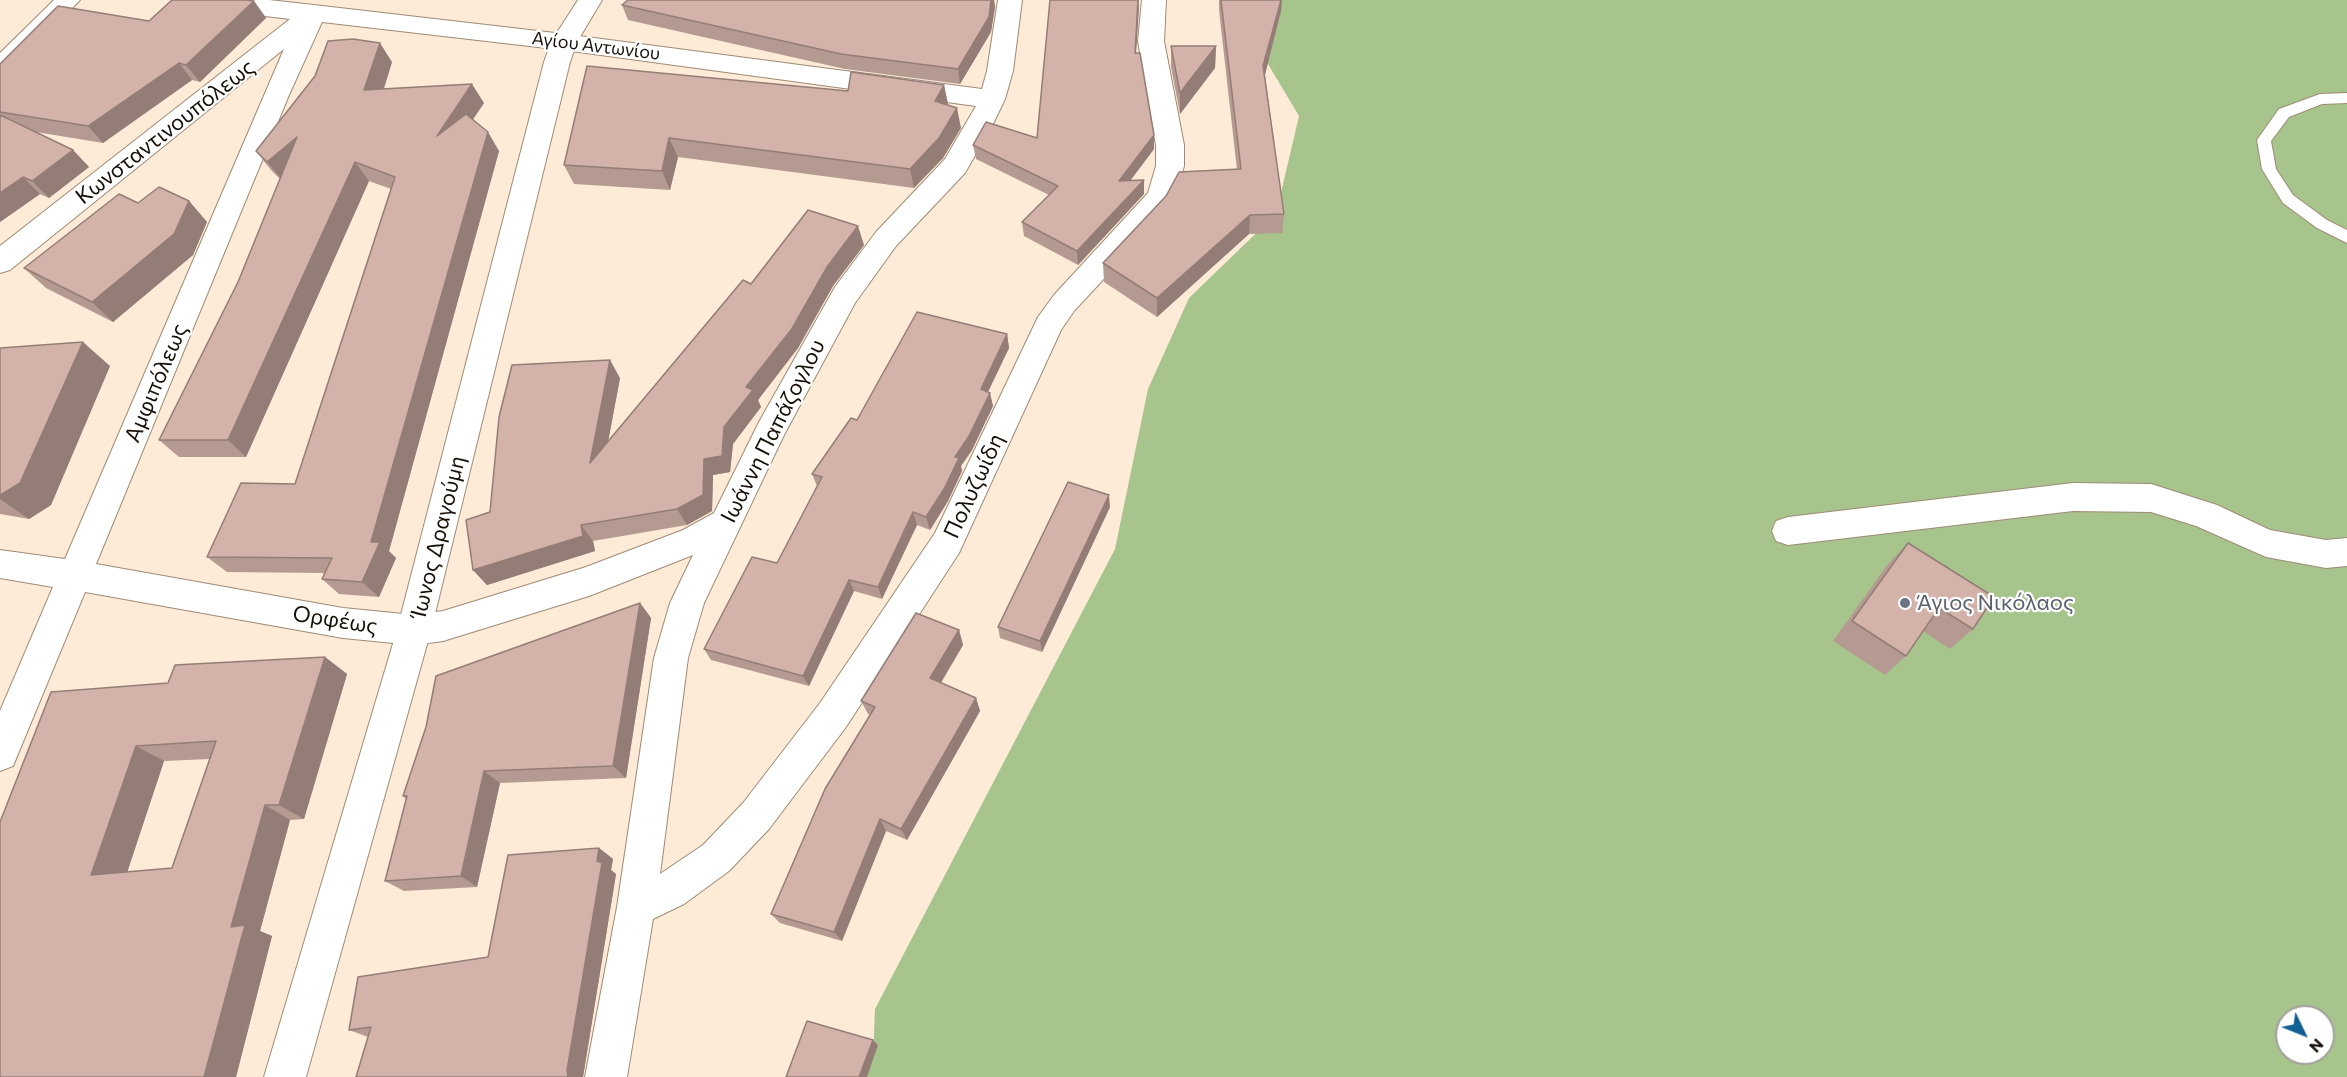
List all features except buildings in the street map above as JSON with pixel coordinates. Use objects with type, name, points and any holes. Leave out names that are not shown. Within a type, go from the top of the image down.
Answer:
[{"type":"street","points":[[0,68],[68,0]]},
{"type":"street","name":"Αγίου Αντωνίου","points":[[199,0],[321,7],[992,99]]},
{"type":"street","name":"Ίωνος Δραγούμη","points":[[285,1077],[414,630],[557,62],[564,42],[590,0]]},
{"type":"street","name":"Ιωάννη Παπάζογλου","points":[[606,1077],[636,908],[676,636],[692,592],[770,431],[845,295],[886,239],[955,166],[976,132],[992,99],[1006,38],[1010,0]]},
{"type":"street","name":"Πολυζωίδη","points":[[636,908],[670,890],[716,858],[756,816],[833,715],[947,543],[974,491],[1049,324],[1064,303],[1148,214],[1158,200],[1168,179],[1170,145],[1151,41],[1154,0]]},
{"type":"street","name":"Κωνσταντινουπόλεως","points":[[0,262],[321,7]]},
{"type":"street","name":"Αμφιπόλεως","points":[[0,754],[276,95],[321,7]]},
{"type":"street","points":[[218,91],[276,95]]},
{"type":"street","points":[[1788,531],[2073,497],[2151,498],[2205,514],[2266,543],[2326,554],[2347,552]]},
{"type":"street","name":"Ορφέως","points":[[0,564],[343,622],[414,630],[443,626],[589,581],[695,540],[727,522]]},
{"type":"lane","points":[[2347,98],[2320,99],[2284,113],[2264,140],[2269,169],[2288,199],[2322,224],[2347,237]]},
{"type":"green space","points":[[1276,0],[2347,0],[2347,1077],[864,1077],[873,1058],[875,1009],[1115,549],[1148,389],[1189,298],[1276,214],[1299,116],[1259,49]]},
{"type":"place","name":"Άγιος Νικόλαος","points":[[1905,603]]}]
